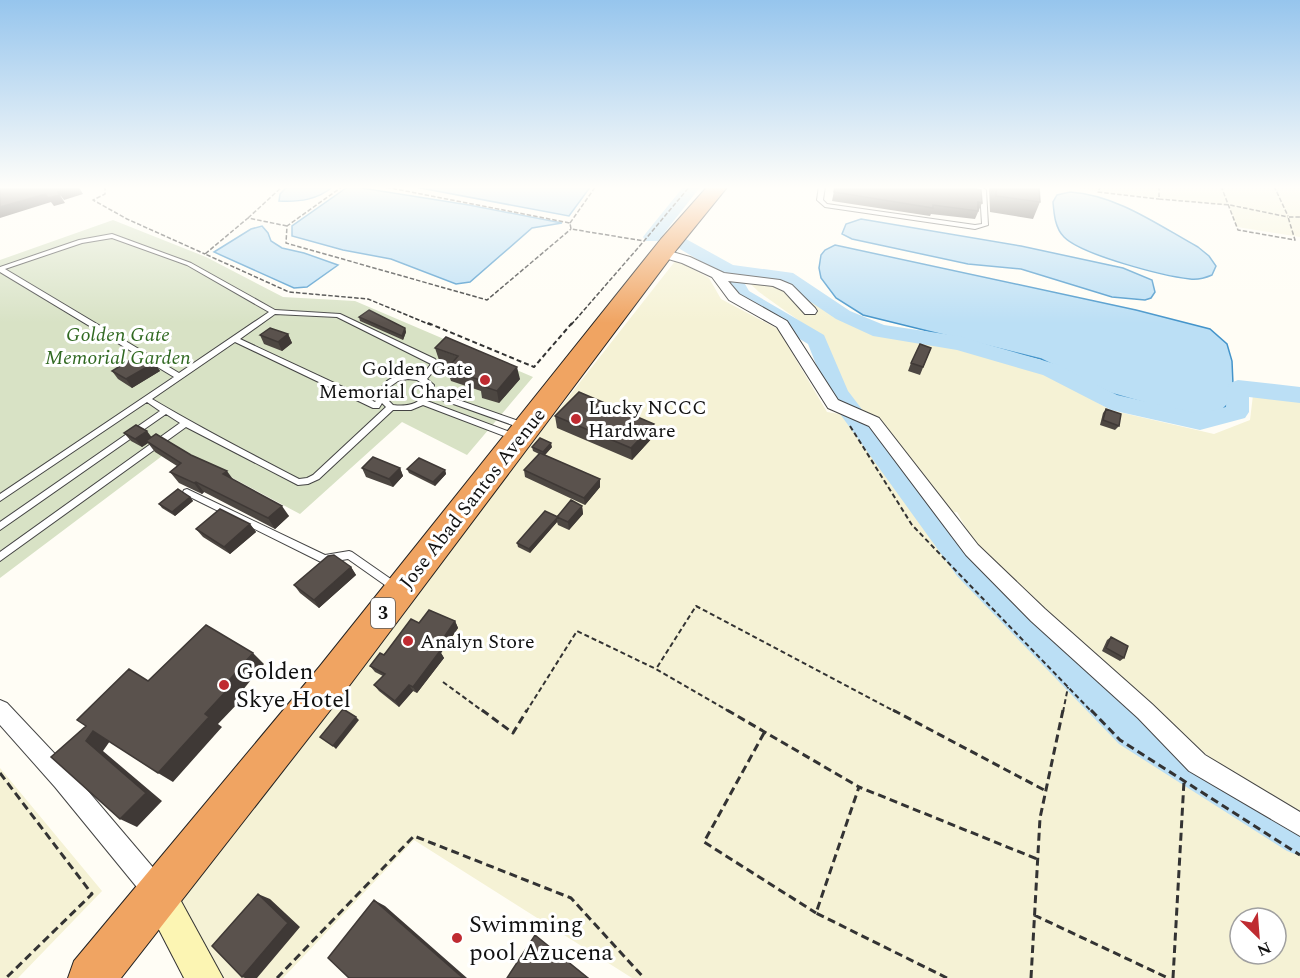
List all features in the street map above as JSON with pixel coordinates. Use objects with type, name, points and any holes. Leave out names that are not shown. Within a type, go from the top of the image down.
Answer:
[{"type":"highway","name":"Jose Abad Santos Avenue","points":[[91,978],[523,433],[653,247],[669,232]]},
{"type":"street","points":[[653,247],[719,274],[781,285],[810,311]]},
{"type":"street","points":[[719,274],[734,297],[782,324],[833,404],[874,422],[972,550],[1038,615],[1145,711],[1197,763],[1300,825]]},
{"type":"street","points":[[0,710],[63,779],[158,893],[204,978]]},
{"type":"lane","points":[[180,377],[0,269],[81,241],[112,236],[189,264],[274,312],[338,315],[433,361],[435,364],[424,378]]},
{"type":"lane","points":[[0,498],[274,312]]},
{"type":"lane","points":[[235,339],[376,406],[382,399],[385,387],[399,378],[416,376],[424,378],[430,385],[430,393],[423,402],[404,409],[391,407],[382,399]]},
{"type":"lane","points":[[430,393],[523,433]]},
{"type":"lane","points":[[147,399],[186,423],[298,482],[308,482],[316,477],[391,407]]},
{"type":"lane","points":[[423,402],[523,433]]},
{"type":"lane","points":[[0,527],[167,410]]},
{"type":"lane","points":[[0,557],[186,423]]},
{"type":"lane","points":[[187,492],[324,559],[349,555],[400,591]]},
{"type":"path","points":[[156,232],[289,292],[368,299],[534,367],[653,247],[662,232]]},
{"type":"path","points":[[206,254],[232,232]]},
{"type":"path","points":[[287,232],[286,243],[487,300],[568,232]]},
{"type":"path","points":[[583,232],[653,247]]},
{"type":"path","points":[[1247,232],[1295,240],[1292,232]]},
{"type":"path","points":[[656,669],[696,606],[1046,791]]},
{"type":"path","points":[[442,682],[513,733],[577,631],[656,669],[859,787],[1037,859]]},
{"type":"path","points":[[1031,978],[1040,818],[1068,687]]},
{"type":"path","points":[[764,733],[704,842],[816,913],[946,978]]},
{"type":"path","points":[[0,773],[92,894],[6,978]]},
{"type":"path","points":[[1173,978],[1184,781]]},
{"type":"path","points":[[816,913],[859,787]]},
{"type":"path","points":[[277,978],[414,836],[571,898],[644,978]]},
{"type":"path","points":[[1034,915],[1168,978]]},
{"type":"shaded area","points":[[1266,232],[1300,232],[1300,237]]},
{"type":"shaded area","points":[[676,260],[709,278],[721,299],[778,329],[827,412],[846,415],[961,573],[1121,737],[1300,850],[1300,978],[632,978],[414,840],[283,978],[218,978],[168,906]]},
{"type":"shaded area","points":[[738,272],[783,278],[843,317],[877,333],[958,345],[1050,375],[1110,410],[1214,434],[1250,420],[1253,395],[1300,402],[1300,814],[1217,764],[976,547],[957,512],[942,514],[847,396],[822,337],[759,292]]},
{"type":"shaded area","points":[[0,768],[102,891],[18,978],[0,978]]},
{"type":"green space","name":"Golden Gate Memorial Garden","points":[[80,232],[142,232],[206,257],[283,297],[355,301],[533,377],[467,455],[402,422],[300,514],[174,447],[0,578],[0,260]]},
{"type":"water","points":[[247,232],[267,232],[271,241],[282,248],[338,265],[307,287],[294,288],[214,252]]},
{"type":"water","points":[[292,232],[528,232],[470,282],[456,284],[391,259],[343,250],[292,236]]},
{"type":"water","points":[[843,232],[936,232],[1021,246],[1123,268],[1152,280],[1155,292],[1151,298],[1145,300],[1112,297],[1021,269],[968,264],[852,239],[842,234]]},
{"type":"water","points":[[1061,232],[1171,232],[1198,247],[1216,266],[1212,275],[1201,278],[1161,274],[1087,251],[1064,237]]},
{"type":"water","points":[[835,245],[1136,310],[1210,329],[1227,344],[1232,361],[1233,384],[1228,404],[1221,411],[1212,415],[1198,416],[1180,413],[1110,393],[1041,359],[863,315],[836,298],[821,278],[819,268],[821,255]]},
{"type":"building","points":[[369,310],[405,328],[402,336],[359,317]]},
{"type":"building","points":[[270,328],[288,334],[278,342],[260,335]]},
{"type":"building","points":[[446,337],[517,367],[497,391],[479,385],[483,381],[447,369],[458,356],[435,348]]},
{"type":"building","points":[[920,344],[931,348],[923,367],[911,363]]},
{"type":"building","points":[[140,354],[154,363],[126,379],[112,371]]},
{"type":"building","points":[[579,392],[654,424],[631,448],[555,416]]},
{"type":"building","points":[[1106,409],[1121,414],[1119,426],[1103,420]]},
{"type":"building","points":[[136,425],[147,431],[135,439],[124,433]]},
{"type":"building","points":[[156,434],[191,455],[227,471],[223,474],[282,506],[268,518],[196,482],[170,472],[181,463],[146,441]]},
{"type":"building","points":[[540,438],[551,443],[543,452],[532,447]]},
{"type":"building","points":[[540,453],[600,479],[584,498],[524,470]]},
{"type":"building","points":[[373,457],[400,468],[389,479],[362,468]]},
{"type":"building","points":[[419,458],[445,470],[433,482],[407,469]]},
{"type":"building","points":[[178,489],[190,497],[172,512],[159,504]]},
{"type":"building","points":[[571,500],[582,506],[568,522],[557,517]]},
{"type":"building","points":[[220,509],[250,524],[224,547],[196,529]]},
{"type":"building","points":[[545,511],[558,517],[529,549],[517,543]]},
{"type":"building","points":[[334,555],[351,567],[314,600],[294,585],[328,556]]},
{"type":"building","points":[[429,610],[455,621],[436,649],[440,651],[413,687],[409,685],[395,701],[374,685],[385,674],[370,666],[380,653],[384,655],[411,619],[419,623]]},
{"type":"building","points":[[206,625],[253,653],[225,685],[229,688],[205,714],[209,717],[158,773],[93,731],[86,741],[146,793],[120,819],[51,757],[86,726],[77,720],[129,669],[148,681]]},
{"type":"building","points":[[1111,637],[1128,646],[1124,658],[1106,648]]},
{"type":"building","points":[[343,709],[356,717],[333,746],[320,737]]},
{"type":"building","points":[[258,894],[288,923],[242,977],[212,946]]},
{"type":"building","points":[[374,900],[463,978],[349,978],[328,958]]},
{"type":"building","points":[[535,935],[588,978],[507,978]]},
{"type":"waterway","points":[[652,237],[656,232]]},
{"type":"waterway","points":[[686,245],[728,270]]},
{"type":"waterway","points":[[728,270],[786,277],[843,315],[880,331],[958,343],[1051,370],[1111,402],[1200,422],[1237,412],[1238,388],[1300,395]]},
{"type":"waterway","points":[[728,270],[741,295],[817,340],[838,394],[967,568],[1131,733],[1300,838]]},
{"type":"place","name":"Golden Gate Memorial Chapel","points":[[485,380]]},
{"type":"place","name":"Lucky NCCC Hardware","points":[[576,419]]},
{"type":"place","name":"Analyn Store","points":[[408,641]]},
{"type":"place","name":"Golden Skye Hotel","points":[[224,685]]},
{"type":"place","name":"Swimming pool Azucena","points":[[457,938]]}]
